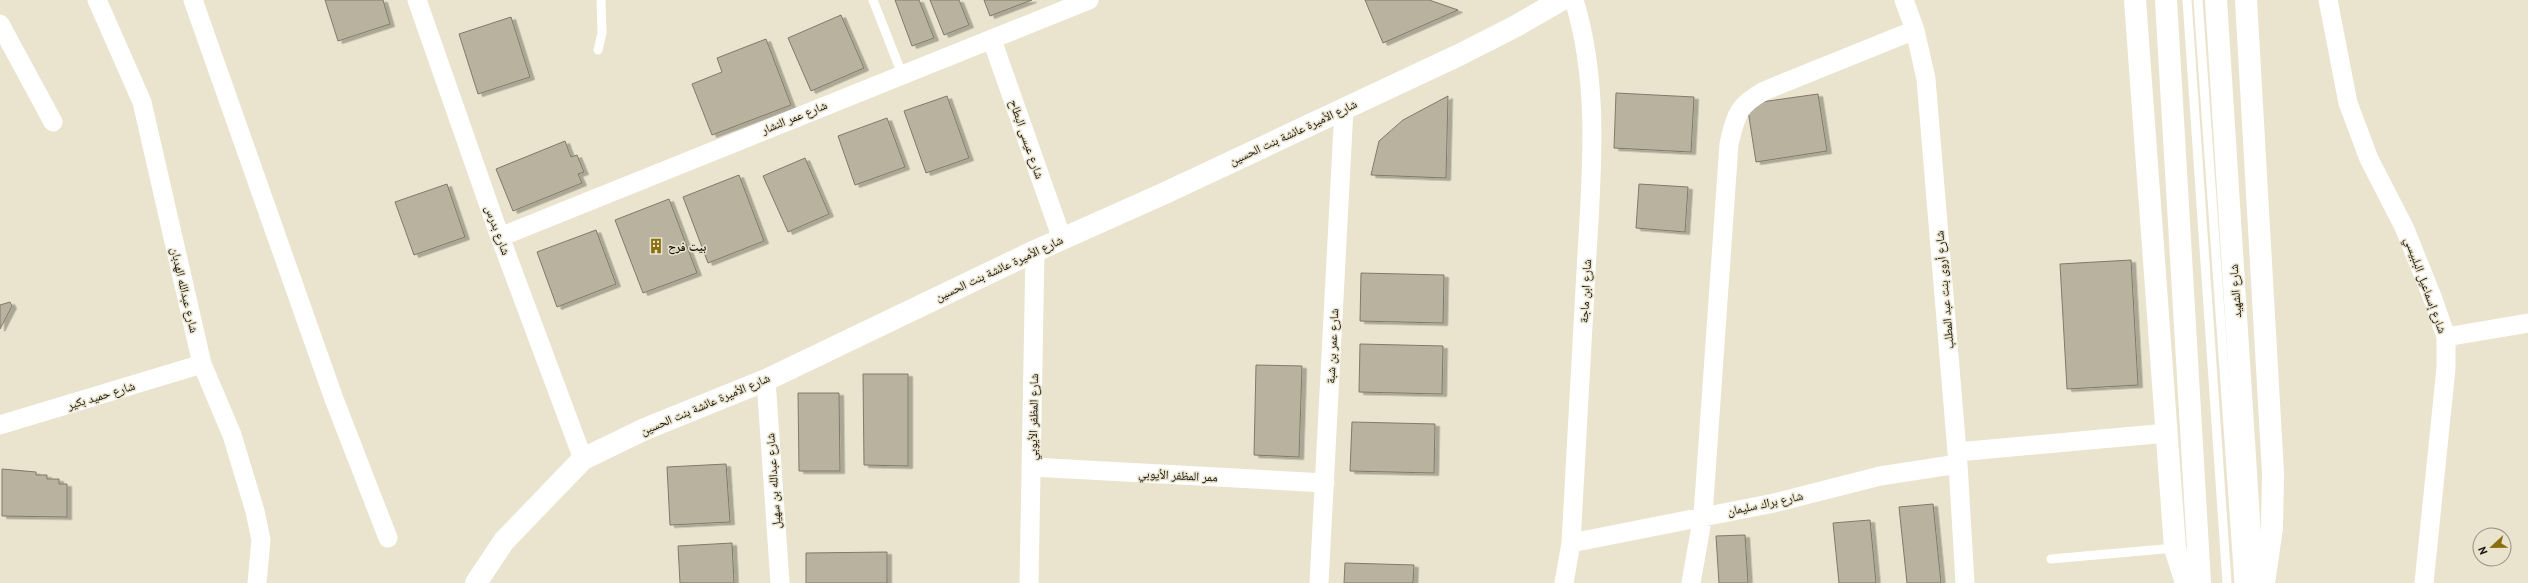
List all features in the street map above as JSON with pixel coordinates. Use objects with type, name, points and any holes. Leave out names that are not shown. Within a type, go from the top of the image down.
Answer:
[{"type":"main road","name":"شارع الأميرة عائشة بنت الحسين","points":[[476,583],[504,541],[583,459],[645,429],[766,380],[1035,251],[1165,193],[1459,55],[1561,0]]},
{"type":"main road","points":[[2135,0],[2175,548],[2186,583]]},
{"type":"main road","points":[[2166,0],[2200,583]]},
{"type":"main road","name":"شارع الشهيد","points":[[2216,0],[2253,583]]},
{"type":"main road","points":[[2246,0],[2273,473],[2272,528],[2264,583]]},
{"type":"street","name":"شارع عبدالله الهدبان","points":[[97,0],[142,102],[202,364],[232,435],[255,511],[261,540],[258,583]]},
{"type":"street","points":[[193,0],[334,399],[388,538]]},
{"type":"street","name":"شارع بدرس","points":[[417,0],[500,237],[583,459]]},
{"type":"street","name":"شارع عمر النشار","points":[[500,237],[1089,0]]},
{"type":"street","name":"شارع ابن ماجة","points":[[1564,583],[1572,543],[1592,159],[1589,67],[1585,42],[1574,0]]},
{"type":"street","name":"شارع أروى بنت عبد المطلب","points":[[1904,0],[1915,30],[1926,80],[1958,458],[1965,583]]},
{"type":"street","name":"شارع إسماعيل البلبيسي","points":[[2328,0],[2348,103],[2369,159],[2412,244],[2446,337],[2446,368],[2424,583]]},
{"type":"street","points":[[0,24],[53,122]]},
{"type":"street","points":[[1692,583],[1703,515],[1729,144],[1735,118],[1747,100],[1915,30]]},
{"type":"street","name":"شارع عيسى البطاح","points":[[992,40],[1062,239]]},
{"type":"street","name":"شارع عمر بن شبة","points":[[1319,583],[1344,108]]},
{"type":"street","name":"شارع المظفر الأيوبي","points":[[1028,583],[1032,467],[1035,251]]},
{"type":"street","points":[[2446,337],[2528,324]]},
{"type":"street","name":"شارع حميد بكير","points":[[0,425],[202,364]]},
{"type":"street","name":"شارع عبدالله بن سهيل","points":[[766,380],[780,583]]},
{"type":"street","name":"شارع براك سليمان","points":[[1572,543],[1703,515],[1774,503],[1958,458],[2166,433]]},
{"type":"street","name":"ممر المظفر الأيوبي","points":[[1032,467],[1324,483]]},
{"type":"lane","points":[[598,50],[602,33],[601,0]]},
{"type":"lane","points":[[873,0],[902,74]]},
{"type":"lane","points":[[2187,0],[2227,583]]},
{"type":"lane","points":[[2198,0],[2239,583]]},
{"type":"lane","points":[[2052,559],[2175,548]]},
{"type":"building","points":[[325,0],[383,0],[390,24],[338,41]]},
{"type":"building","points":[[895,0],[919,0],[934,38],[912,46]]},
{"type":"building","points":[[930,0],[959,0],[969,25],[944,35]]},
{"type":"building","points":[[984,0],[1032,0],[990,16]]},
{"type":"building","points":[[1365,0],[1429,0],[1458,10],[1383,43]]},
{"type":"building","points":[[841,15],[864,68],[811,91],[788,38]]},
{"type":"building","points":[[511,17],[530,77],[478,94],[459,34]]},
{"type":"building","points":[[766,39],[791,105],[712,135],[692,84],[722,72],[717,58]]},
{"type":"building","points":[[1616,93],[1694,97],[1691,152],[1614,148]]},
{"type":"building","points":[[1818,94],[1827,151],[1756,162],[1747,104]]},
{"type":"building","points":[[947,96],[969,158],[926,173],[904,111]]},
{"type":"building","points":[[1448,96],[1446,178],[1371,175],[1379,141],[1403,120]]},
{"type":"building","points":[[887,118],[905,167],[855,185],[838,136]]},
{"type":"building","points":[[565,141],[571,157],[577,155],[584,172],[578,174],[582,183],[513,211],[496,169]]},
{"type":"building","points":[[805,158],[829,214],[788,232],[763,176]]},
{"type":"building","points":[[739,175],[764,241],[708,263],[683,197]]},
{"type":"building","points":[[447,184],[465,237],[414,255],[395,202]]},
{"type":"building","points":[[1639,184],[1688,187],[1685,232],[1636,228]]},
{"type":"building","name":"بيت فرح","points":[[669,199],[697,273],[643,293],[615,220]]},
{"type":"building","points":[[596,230],[616,284],[557,307],[537,252]]},
{"type":"building","points":[[2131,260],[2138,385],[2067,389],[2060,264]]},
{"type":"building","points":[[1361,273],[1444,275],[1443,323],[1360,321]]},
{"type":"building","points":[[10,302],[12,306],[0,329],[0,305]]},
{"type":"building","points":[[1360,344],[1443,346],[1442,394],[1359,392]]},
{"type":"building","points":[[1256,365],[1302,366],[1299,457],[1254,455]]},
{"type":"building","points":[[863,374],[908,374],[908,466],[864,465]]},
{"type":"building","points":[[798,393],[839,393],[840,471],[799,471]]},
{"type":"building","points":[[1352,422],[1435,424],[1434,473],[1350,471]]},
{"type":"building","points":[[726,464],[730,522],[670,525],[667,467]]},
{"type":"building","points":[[2,469],[36,472],[36,475],[47,475],[47,479],[59,479],[59,484],[67,484],[67,517],[2,516]]},
{"type":"building","points":[[1933,504],[1941,583],[1907,583],[1899,507]]},
{"type":"building","points":[[1870,520],[1876,583],[1839,583],[1833,523]]},
{"type":"building","points":[[1745,535],[1748,583],[1719,583],[1716,536]]},
{"type":"building","points":[[732,543],[734,583],[680,583],[678,546]]},
{"type":"building","points":[[887,552],[887,583],[806,583],[806,553]]},
{"type":"building","points":[[1345,563],[1414,565],[1413,583],[1344,583]]},
{"type":"place","name":"بيت فرح","points":[[656,246]]}]
